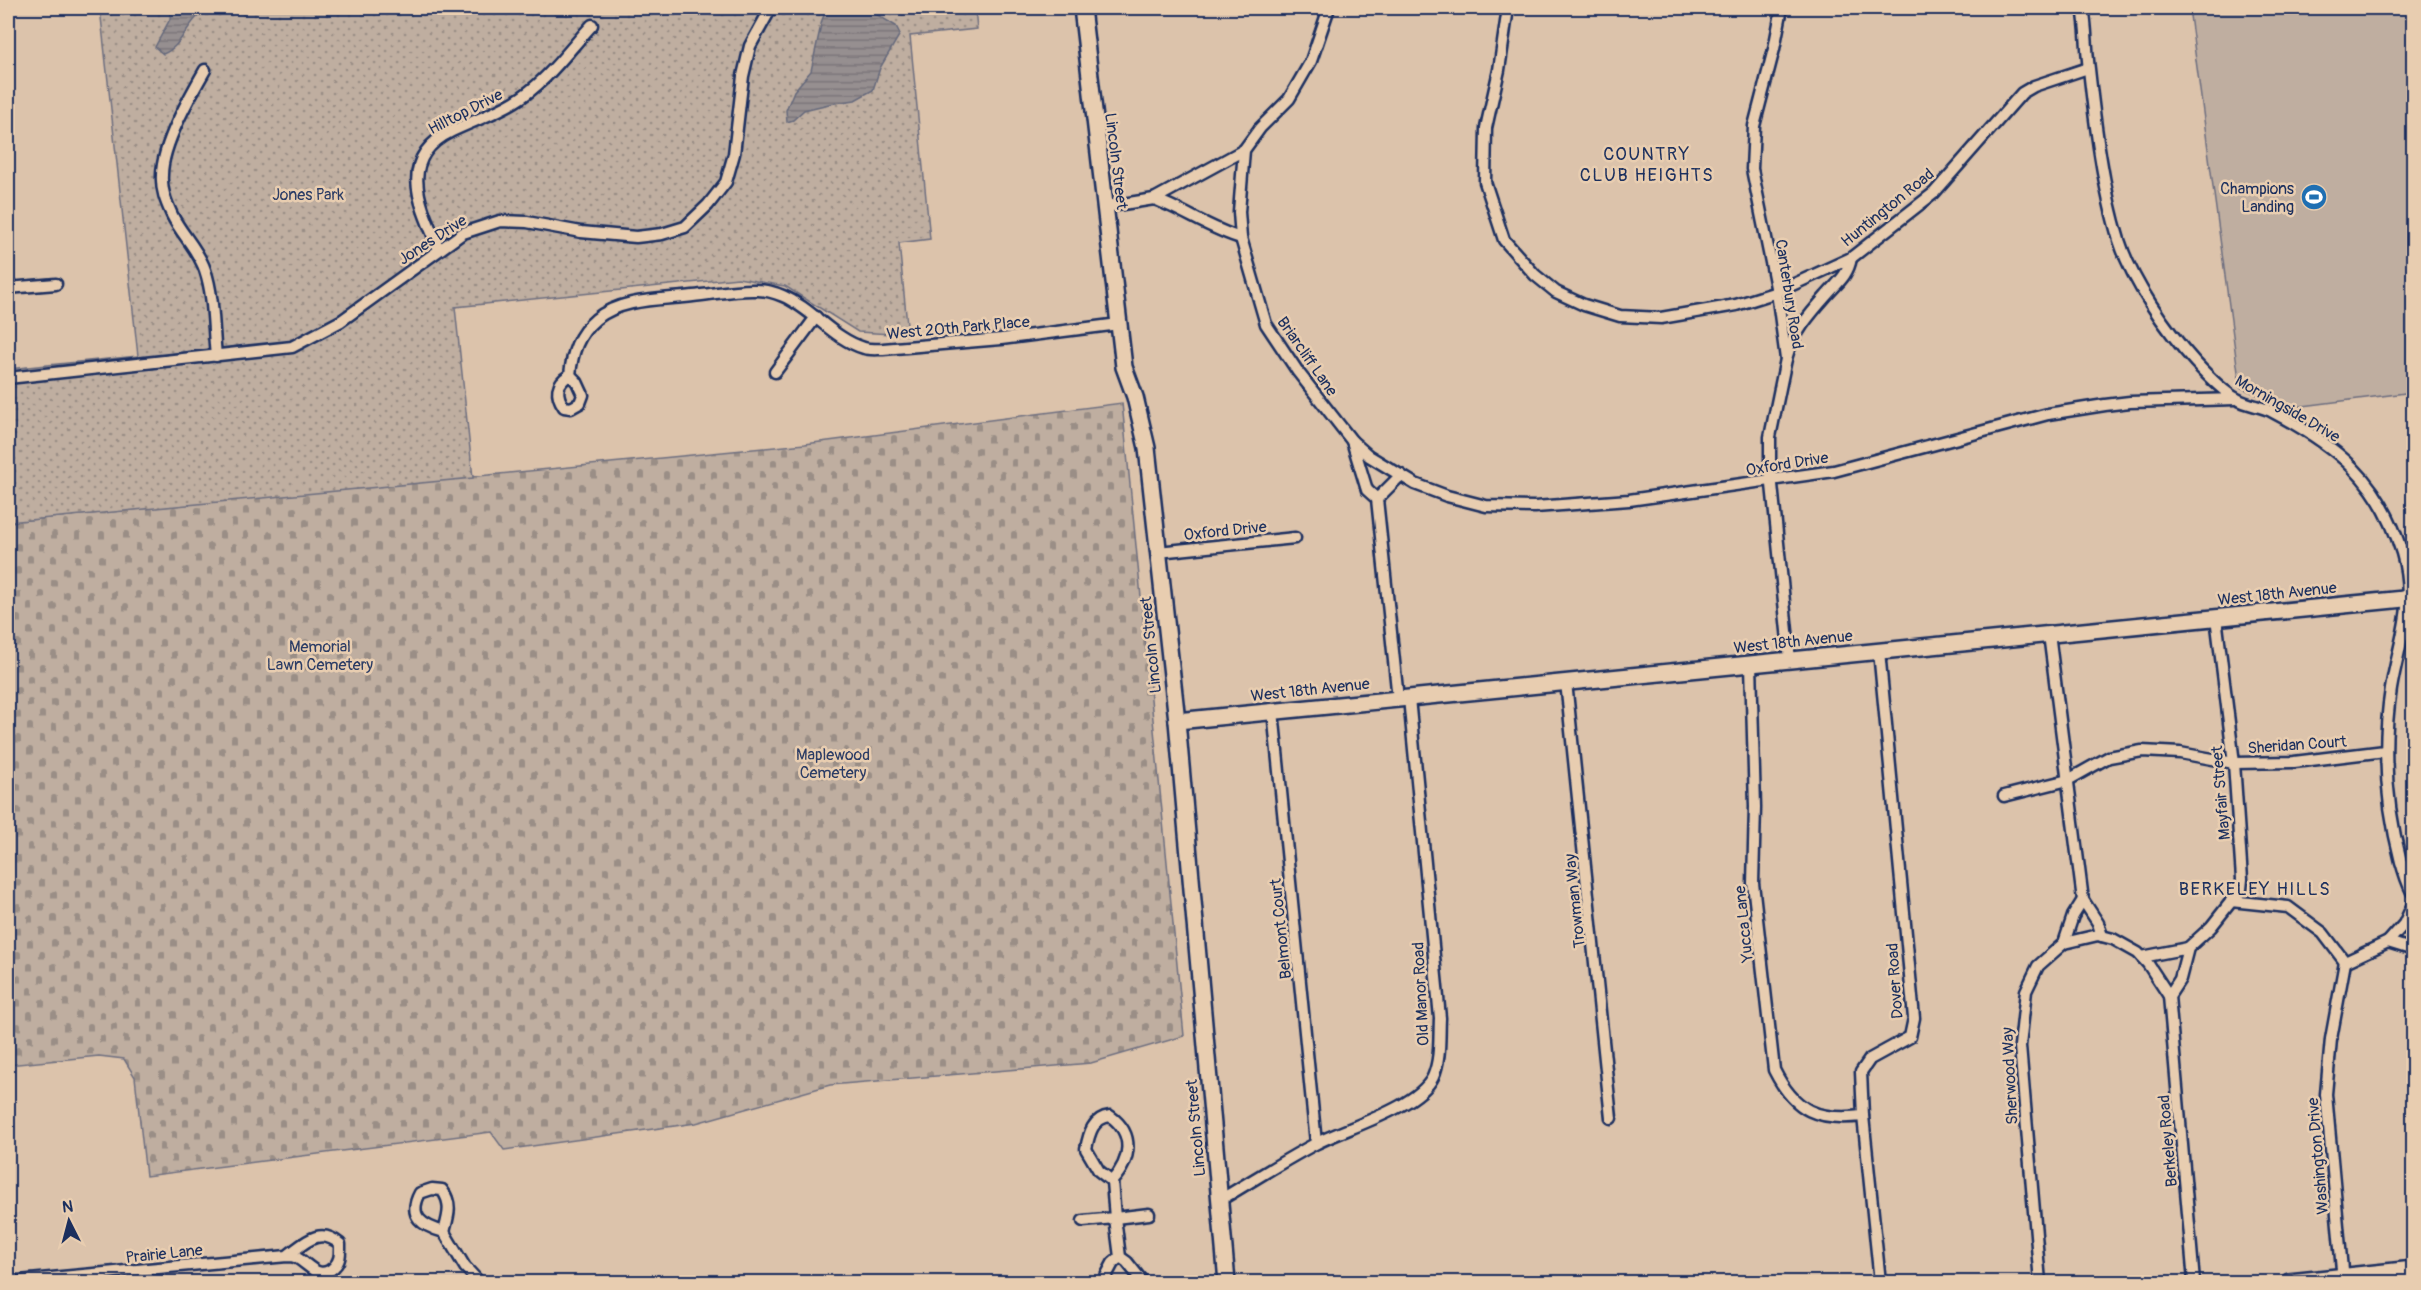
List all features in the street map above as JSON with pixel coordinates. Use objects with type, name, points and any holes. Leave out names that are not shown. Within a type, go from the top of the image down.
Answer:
[{"type":"street","name":"Jones Drive","points":[[8,378],[292,347],[341,321],[463,233],[500,221],[527,222],[581,232],[636,237],[662,234],[685,227],[726,182],[734,154],[743,76],[750,46],[771,8]]},
{"type":"street","name":"Lincoln Street","points":[[1082,8],[1104,207],[1125,367],[1147,448],[1176,721],[1227,1282]]},
{"type":"street","points":[[1104,207],[1154,199],[1244,150],[1260,128],[1289,99],[1311,61],[1329,8]]},
{"type":"street","name":"Huntington Road","points":[[1508,8],[1499,70],[1486,128],[1485,182],[1504,240],[1535,275],[1556,292],[1584,305],[1620,316],[1661,318],[1736,305],[1777,292],[1851,258],[1934,193],[2022,93],[2034,86],[2088,68]]},
{"type":"street","name":"Canterbury Road","points":[[1782,8],[1754,126],[1752,169],[1777,292],[1786,359],[1770,437],[1770,482],[1790,660]]},
{"type":"street","name":"Morningside Drive","points":[[2083,8],[2088,68],[2108,196],[2120,242],[2134,275],[2163,320],[2194,361],[2236,399],[2269,410],[2325,443],[2363,476],[2387,514],[2402,554],[2411,598]]},
{"type":"street","name":"Hilltop Drive","points":[[439,249],[421,201],[417,177],[419,162],[428,147],[451,131],[481,120],[515,102],[535,87],[592,25]]},
{"type":"street","points":[[205,70],[192,92],[165,152],[162,175],[164,194],[173,217],[197,252],[205,270],[210,291],[216,356]]},
{"type":"street","name":"Briarcliff Lane","points":[[1244,150],[1239,212],[1241,238],[1266,324],[1298,372],[1352,441],[1367,490],[1377,499],[1403,698]]},
{"type":"street","points":[[1154,199],[1171,205],[1203,224],[1241,238]]},
{"type":"street","points":[[1786,359],[1808,317],[1844,278],[1851,258]]},
{"type":"street","points":[[8,288],[56,284]]},
{"type":"street","name":"West 20th Park Place","points":[[570,375],[573,352],[584,330],[598,317],[615,308],[637,302],[725,291],[758,290],[783,296],[808,310],[844,337],[865,348],[883,349],[1001,339],[1119,324]]},
{"type":"street","points":[[775,372],[816,317]]},
{"type":"street","name":"Oxford Drive","points":[[1352,441],[1369,456],[1415,484],[1447,496],[1486,506],[1516,507],[1629,500],[1770,482],[1834,471],[2048,414],[2130,402],[2236,399]]},
{"type":"street","points":[[1377,499],[1401,475]]},
{"type":"street","name":"Oxford Drive","points":[[1158,552],[1295,538]]},
{"type":"street","points":[[2411,598],[2392,686],[2385,751],[2393,832],[2406,884],[2414,895]]},
{"type":"street","name":"West 18th Avenue","points":[[1176,721],[2411,598]]},
{"type":"street","name":"Mayfair Street","points":[[2188,948],[2211,927],[2241,889],[2242,879],[2234,763],[2216,617]]},
{"type":"street","points":[[2049,634],[2083,900],[2098,923],[2102,936],[2113,939],[2142,957],[2169,996],[2180,979],[2188,948],[2142,957]]},
{"type":"street","name":"Dover Road","points":[[1879,651],[1914,1018],[1910,1037],[1870,1059],[1861,1072],[1863,1116],[1880,1282]]},
{"type":"street","name":"Yucca Lane","points":[[1751,664],[1755,807],[1753,883],[1774,1070],[1782,1087],[1798,1106],[1817,1115],[1840,1118],[1863,1116]]},
{"type":"street","name":"Trowman Way","points":[[1566,682],[1611,1118]]},
{"type":"street","name":"Old Manor Road","points":[[1220,1200],[1316,1143],[1390,1112],[1420,1092],[1432,1078],[1438,1057],[1440,1018],[1403,698]]},
{"type":"street","name":"Belmont Court","points":[[1273,711],[1316,1143]]},
{"type":"street","name":"Sheridan Court","points":[[2004,796],[2068,780],[2109,758],[2142,751],[2180,753],[2234,763],[2294,762],[2385,751]]},
{"type":"street","points":[[2064,943],[2073,916],[2083,900]]},
{"type":"street","points":[[2231,901],[2288,907],[2323,933],[2345,962],[2388,942],[2404,924],[2414,902]]},
{"type":"street","name":"Sherwood Way","points":[[2040,1282],[2020,1046],[2022,1013],[2026,991],[2038,966],[2064,943],[2087,936],[2102,936]]},
{"type":"street","points":[[2388,942],[2414,950]]},
{"type":"street","name":"Washington Drive","points":[[2343,1280],[2325,1094],[2331,1039],[2345,962]]},
{"type":"street","name":"Berkeley Road","points":[[2169,996],[2194,1282]]},
{"type":"street","points":[[1112,1181],[1099,1171],[1086,1149],[1095,1121],[1101,1117],[1110,1116],[1121,1128],[1129,1143],[1129,1151],[1123,1167],[1112,1181],[1120,1257],[1143,1282]]},
{"type":"street","points":[[1083,1221],[1149,1214]]},
{"type":"street","points":[[444,1232],[465,1267],[480,1282]]},
{"type":"street","points":[[321,1235],[332,1237],[340,1244],[340,1257],[325,1273],[314,1272],[298,1258],[287,1256],[311,1238],[321,1235]]},
{"type":"street","name":"Prairie Lane","points":[[8,1282],[287,1256]]},
{"type":"street","points":[[1103,1282],[1113,1263],[1120,1257]]},
{"type":"street","points":[[2289,1282],[2343,1280],[2414,1269]]},
{"type":"green space","name":"Jones Park","points":[[100,8],[975,8],[977,29],[910,36],[930,239],[899,243],[908,335],[858,332],[785,286],[738,278],[455,307],[473,478],[8,522],[8,369],[138,356]]},
{"type":"green space","name":"Champions Landing","points":[[2189,8],[2413,8],[2413,392],[2287,408],[2240,387]]},
{"type":"green space","name":"Maplewood Cemetery","points":[[1122,403],[1184,1036],[1091,1063],[830,1085],[696,1123],[504,1150],[491,1132],[146,1176],[135,1077],[124,1059],[99,1056],[8,1065],[8,522],[805,444]]},
{"type":"shaded area","points":[[171,8],[210,8],[196,19],[176,45],[163,54],[155,47],[170,19]]},
{"type":"shaded area","points":[[827,8],[866,8],[896,26],[900,34],[880,68],[873,90],[855,100],[804,110],[793,120],[787,122],[786,110],[794,91],[811,71],[822,20]]},
{"type":"place","name":"Champions Landing","points":[[2314,197]]},
{"type":"district","name":"COUNTRY CLUB HEIGHTS","points":[[1647,164]]},
{"type":"district","name":"BERKELEY HILLS","points":[[2255,889]]},
{"type":"park label","name":"Memorial Lawn Cemetery","points":[[320,655]]}]
